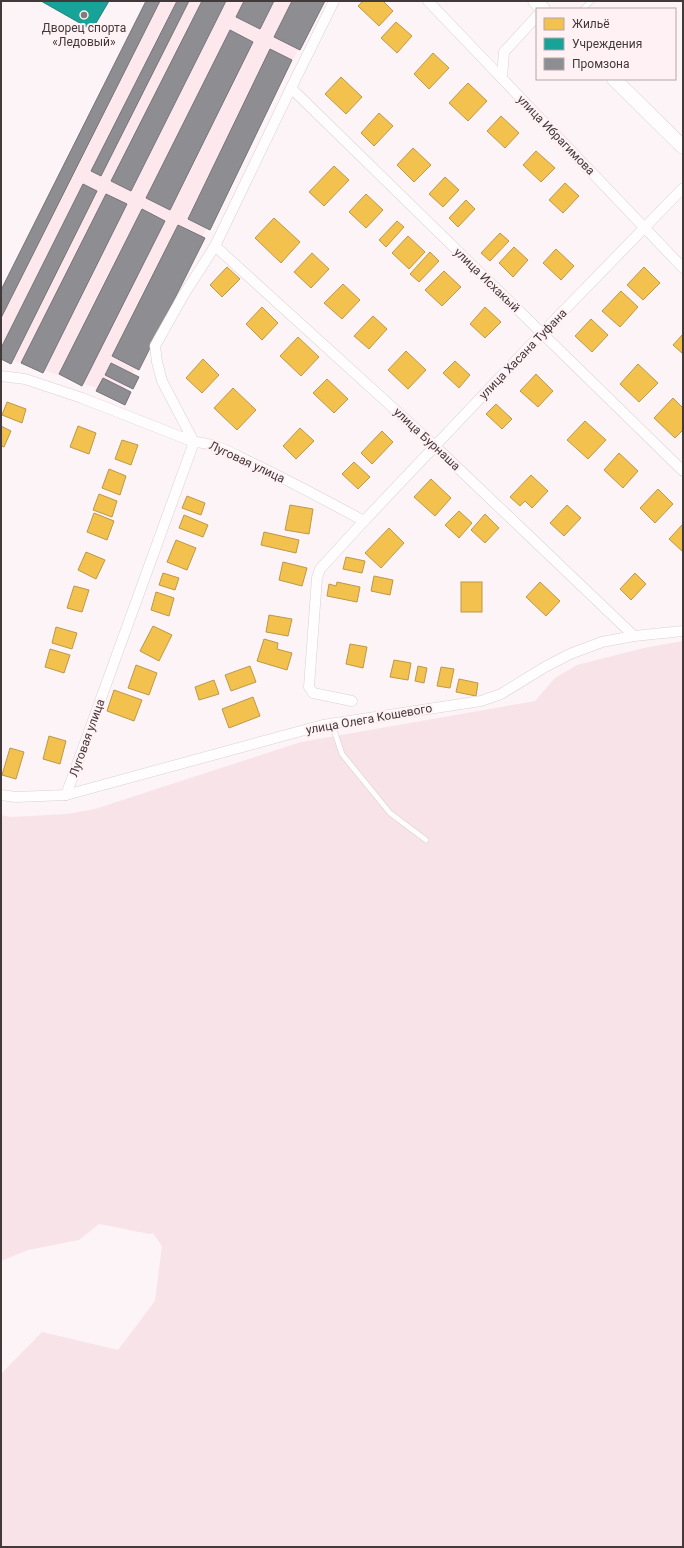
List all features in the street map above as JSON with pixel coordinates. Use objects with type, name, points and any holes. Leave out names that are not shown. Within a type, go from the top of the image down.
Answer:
[{"type":"street","points":[[194,442],[162,381],[155,346],[183,296],[215,246],[334,1]]},
{"type":"street","name":"улица Ибрагимова","points":[[428,1],[683,268]]},
{"type":"street","points":[[502,78],[504,52],[536,17]]},
{"type":"street","points":[[615,80],[683,148]]},
{"type":"street","name":"улица Исхакый","points":[[291,88],[683,471]]},
{"type":"street","name":"улица Хасана Туфана","points":[[364,521],[542,333],[683,188]]},
{"type":"street","name":"улица Бурнаша","points":[[215,246],[436,446],[634,636]]},
{"type":"street","points":[[1,376],[25,379],[82,398],[194,442]]},
{"type":"street","name":"Луговая улица","points":[[66,795],[194,442],[207,443],[274,473],[364,521]]},
{"type":"street","points":[[352,701],[313,693],[309,687],[309,674],[317,578],[320,570],[326,562],[364,521]]},
{"type":"street","name":"улица Олега Кошевого","points":[[1,795],[16,797],[66,795],[332,724],[481,701],[501,694],[545,667],[570,654],[602,642],[634,636],[683,631]]},
{"type":"lane","points":[[332,724],[342,754],[390,813],[426,840]]},
{"type":"shaded area","points":[[149,1],[323,1],[121,396],[1,356],[1,296]]},
{"type":"shaded area","points":[[683,641],[683,1547],[1,1547],[1,1374],[42,1332],[118,1350],[155,1301],[162,1246],[153,1233],[149,1234],[99,1224],[79,1240],[28,1250],[1,1261],[1,815],[10,817],[67,814],[95,809],[301,742],[535,701],[555,678],[577,665],[644,648]]},
{"type":"building: Жильё","points":[[363,1],[383,1],[393,11],[379,26],[358,6]]},
{"type":"building: Жильё","points":[[396,22],[412,36],[397,53],[381,38]]},
{"type":"building: Жильё","points":[[433,53],[449,68],[429,89],[414,74]]},
{"type":"building: Жильё","points":[[341,77],[362,97],[346,114],[325,94]]},
{"type":"building: Жильё","points":[[468,83],[487,101],[468,121],[449,103]]},
{"type":"building: Жильё","points":[[379,113],[393,126],[374,146],[361,133]]},
{"type":"building: Жильё","points":[[501,116],[519,133],[505,148],[487,131]]},
{"type":"building: Жильё","points":[[413,148],[431,165],[414,182],[397,165]]},
{"type":"building: Жильё","points":[[536,151],[555,168],[541,182],[523,165]]},
{"type":"building: Жильё","points":[[334,166],[349,180],[324,206],[309,192]]},
{"type":"building: Жильё","points":[[445,177],[459,190],[443,207],[429,194]]},
{"type":"building: Жильё","points":[[565,183],[579,196],[563,213],[549,200]]},
{"type":"building: Жильё","points":[[366,194],[383,210],[366,228],[349,212]]},
{"type":"building: Жильё","points":[[466,200],[475,209],[458,227],[449,218]]},
{"type":"building: Жильё","points":[[274,218],[300,242],[281,263],[255,238]]},
{"type":"building: Жильё","points":[[397,221],[404,227],[386,247],[379,240]]},
{"type":"building: Жильё","points":[[500,233],[509,241],[490,261],[481,253]]},
{"type":"building: Жильё","points":[[408,236],[425,252],[409,269],[392,253]]},
{"type":"building: Жильё","points":[[514,247],[528,260],[513,277],[499,263]]},
{"type":"building: Жильё","points":[[556,249],[574,266],[561,280],[543,263]]},
{"type":"building: Жильё","points":[[430,252],[439,261],[419,282],[410,274]]},
{"type":"building: Жильё","points":[[312,253],[329,269],[311,288],[294,272]]},
{"type":"building: Жильё","points":[[227,267],[240,279],[222,297],[210,285]]},
{"type":"building: Жильё","points":[[644,267],[660,283],[643,300],[627,285]]},
{"type":"building: Жильё","points":[[444,271],[461,287],[442,306],[425,290]]},
{"type":"building: Жильё","points":[[343,284],[360,300],[342,319],[324,303]]},
{"type":"building: Жильё","points":[[621,291],[638,307],[620,327],[602,311]]},
{"type":"building: Жильё","points":[[262,307],[278,323],[262,340],[246,324]]},
{"type":"building: Жильё","points":[[485,307],[501,322],[485,338],[470,324]]},
{"type":"building: Жильё","points":[[373,316],[387,329],[369,349],[354,336]]},
{"type":"building: Жильё","points":[[591,319],[608,335],[592,352],[575,336]]},
{"type":"building: Жильё","points":[[683,334],[683,354],[673,345]]},
{"type":"building: Жильё","points":[[298,337],[319,357],[301,376],[280,356]]},
{"type":"building: Жильё","points":[[406,351],[426,370],[408,389],[388,370]]},
{"type":"building: Жильё","points":[[203,359],[219,375],[202,393],[186,378]]},
{"type":"building: Жильё","points":[[455,361],[470,375],[459,388],[443,373]]},
{"type":"building: Жильё","points":[[638,364],[658,383],[639,402],[620,384]]},
{"type":"building: Жильё","points":[[536,374],[553,391],[538,407],[520,391]]},
{"type":"building: Жильё","points":[[327,379],[348,399],[334,413],[313,393]]},
{"type":"building: Жильё","points":[[233,388],[256,410],[237,430],[214,408]]},
{"type":"building: Жильё","points":[[673,398],[683,408],[683,430],[675,438],[654,418]]},
{"type":"building: Жильё","points":[[7,402],[26,409],[22,423],[2,415]]},
{"type":"building: Жильё","points":[[496,404],[512,419],[502,429],[486,414]]},
{"type":"building: Жильё","points":[[585,421],[606,440],[588,459],[567,440]]},
{"type":"building: Жильё","points":[[1,426],[11,431],[4,447],[1,446]]},
{"type":"building: Жильё","points":[[78,426],[96,433],[89,454],[70,447]]},
{"type":"building: Жильё","points":[[300,428],[314,441],[296,459],[283,446]]},
{"type":"building: Жильё","points":[[382,431],[393,442],[372,464],[361,453]]},
{"type":"building: Жильё","points":[[122,440],[138,445],[131,465],[115,459]]},
{"type":"building: Жильё","points":[[619,453],[638,471],[623,488],[604,470]]},
{"type":"building: Жильё","points":[[354,462],[370,477],[358,489],[342,474]]},
{"type":"building: Жильё","points":[[109,469],[126,476],[120,495],[102,488]]},
{"type":"building: Жильё","points":[[531,475],[548,491],[532,508],[525,501],[520,506],[510,497]]},
{"type":"building: Жильё","points":[[431,479],[451,498],[435,516],[414,497]]},
{"type":"building: Жильё","points":[[658,489],[673,504],[655,523],[640,508]]},
{"type":"building: Жильё","points":[[99,494],[117,501],[112,517],[93,510]]},
{"type":"building: Жильё","points":[[187,496],[205,503],[201,515],[182,508]]},
{"type":"building: Жильё","points":[[290,505],[313,509],[309,534],[285,530]]},
{"type":"building: Жильё","points":[[567,505],[581,518],[564,536],[550,523]]},
{"type":"building: Жильё","points":[[459,511],[472,523],[459,538],[445,525]]},
{"type":"building: Жильё","points":[[94,513],[114,521],[107,540],[87,532]]},
{"type":"building: Жильё","points":[[485,514],[499,528],[485,543],[471,530]]},
{"type":"building: Жильё","points":[[184,515],[208,525],[203,537],[179,528]]},
{"type":"building: Жильё","points":[[683,524],[683,552],[669,539]]},
{"type":"building: Жильё","points":[[389,528],[404,543],[381,568],[365,553]]},
{"type":"building: Жильё","points":[[264,532],[299,540],[296,553],[261,545]]},
{"type":"building: Жильё","points":[[176,540],[196,548],[187,570],[167,562]]},
{"type":"building: Жильё","points":[[86,552],[105,560],[96,579],[78,570]]},
{"type":"building: Жильё","points":[[346,557],[365,561],[362,573],[343,569]]},
{"type":"building: Жильё","points":[[283,562],[307,568],[302,586],[279,580]]},
{"type":"building: Жильё","points":[[163,573],[179,578],[175,590],[159,585]]},
{"type":"building: Жильё","points":[[635,573],[646,584],[631,600],[620,589]]},
{"type":"building: Жильё","points":[[374,576],[393,580],[390,595],[371,591]]},
{"type":"building: Жильё","points":[[337,582],[360,587],[357,602],[327,596],[329,584],[336,586]]},
{"type":"building: Жильё","points":[[461,582],[482,582],[482,612],[461,612]]},
{"type":"building: Жильё","points":[[540,582],[560,601],[546,616],[526,597]]},
{"type":"building: Жильё","points":[[74,586],[89,590],[82,612],[67,608]]},
{"type":"building: Жильё","points":[[156,592],[174,598],[169,616],[151,610]]},
{"type":"building: Жильё","points":[[269,615],[292,619],[288,636],[266,632]]},
{"type":"building: Жильё","points":[[153,626],[172,635],[159,661],[140,651]]},
{"type":"building: Жильё","points":[[56,627],[77,633],[72,649],[52,643]]},
{"type":"building: Жильё","points":[[264,639],[278,643],[277,649],[292,653],[287,670],[257,661]]},
{"type":"building: Жильё","points":[[350,644],[367,647],[363,668],[346,664]]},
{"type":"building: Жильё","points":[[50,649],[70,655],[64,673],[45,667]]},
{"type":"building: Жильё","points":[[394,660],[411,663],[408,680],[390,677]]},
{"type":"building: Жильё","points":[[136,665],[157,673],[149,695],[128,688]]},
{"type":"building: Жильё","points":[[250,666],[256,682],[231,691],[225,675]]},
{"type":"building: Жильё","points":[[418,666],[427,668],[424,683],[415,681]]},
{"type":"building: Жильё","points":[[441,667],[454,669],[450,688],[437,686]]},
{"type":"building: Жильё","points":[[459,679],[478,683],[476,696],[456,692]]},
{"type":"building: Жильё","points":[[214,680],[219,694],[199,700],[195,687]]},
{"type":"building: Жильё","points":[[114,690],[142,700],[134,721],[107,711]]},
{"type":"building: Жильё","points":[[253,697],[260,716],[229,728],[222,709]]},
{"type":"building: Жильё","points":[[49,736],[66,741],[60,764],[43,759]]},
{"type":"building: Жильё","points":[[10,748],[24,752],[16,779],[2,775]]},
{"type":"building: Учреждения","name":"Дворец спорта «Ледовый»","points":[[41,1],[109,1],[92,30]]},
{"type":"building: Промзона","points":[[146,1],[160,1],[1,318],[1,290]]},
{"type":"building: Промзона","points":[[177,1],[189,1],[101,176],[91,171]]},
{"type":"building: Промзона","points":[[202,1],[226,1],[131,191],[111,181]]},
{"type":"building: Промзона","points":[[244,1],[274,1],[260,29],[236,17]]},
{"type":"building: Промзона","points":[[292,1],[325,1],[300,50],[274,37]]},
{"type":"building: Промзона","points":[[230,30],[253,42],[170,210],[146,198]]},
{"type":"building: Промзона","points":[[270,49],[292,60],[210,230],[188,219]]},
{"type":"building: Промзона","points":[[83,184],[97,191],[11,364],[1,359],[1,348]]},
{"type":"building: Промзона","points":[[106,194],[127,204],[43,373],[21,363]]},
{"type":"building: Промзона","points":[[142,209],[165,221],[82,386],[59,374]]},
{"type":"building: Промзона","points":[[178,225],[205,238],[139,370],[112,356]]},
{"type":"building: Промзона","points":[[111,363],[139,377],[133,389],[105,375]]},
{"type":"building: Промзона","points":[[103,378],[131,392],[125,405],[96,391]]},
{"type":"place","name":"Дворец спорта «Ледовый»","points":[[84,15]]}]
